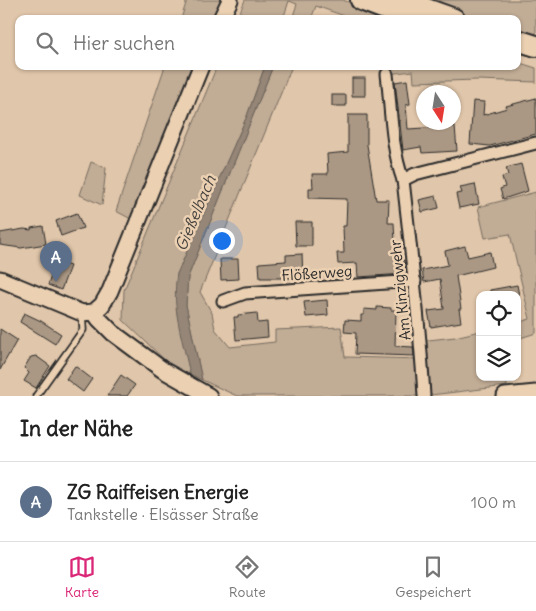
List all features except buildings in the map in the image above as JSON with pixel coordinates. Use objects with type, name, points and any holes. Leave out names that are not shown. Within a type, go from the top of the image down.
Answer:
[{"type":"highway","points":[[361,0],[400,15]]},
{"type":"highway","points":[[401,0],[443,15]]},
{"type":"highway","points":[[521,41],[536,46]]},
{"type":"highway","points":[[521,55],[536,60]]},
{"type":"street","points":[[223,15],[230,0]]},
{"type":"street","points":[[88,312],[102,305],[110,291],[199,70]]},
{"type":"street","name":"Am Kinzigwehr","points":[[387,74],[394,143],[398,166],[403,180],[415,281],[424,396]]},
{"type":"street","points":[[403,180],[415,174],[536,143]]},
{"type":"street","points":[[0,279],[88,312],[163,370],[209,396]]},
{"type":"street","name":"Flößerweg","points":[[223,301],[244,293],[415,281]]},
{"type":"street","points":[[505,396],[536,393]]},
{"type":"lane","points":[[36,396],[83,330],[88,312]]},
{"type":"shaded area","points":[[187,0],[221,0],[214,15],[182,15]]},
{"type":"shaded area","points":[[245,0],[343,0],[382,15],[342,15],[316,6],[313,15],[293,15],[297,4],[289,1],[284,15],[239,15]]},
{"type":"shaded area","points":[[422,0],[536,0],[536,38],[521,34],[521,15],[461,15]]},
{"type":"shaded area","points":[[521,63],[536,68],[536,82],[478,80],[414,82],[413,71],[387,74],[386,70],[521,70]]},
{"type":"shaded area","points":[[164,70],[191,70],[131,219],[116,211]]},
{"type":"shaded area","points":[[215,70],[264,70],[247,116],[177,274],[177,313],[190,374],[171,366],[123,320],[124,290]]},
{"type":"shaded area","points":[[264,70],[271,70],[188,277],[186,305],[202,380],[190,374],[181,337],[176,299],[177,274],[247,116]]},
{"type":"shaded area","points":[[271,70],[290,70],[200,292],[212,313],[215,329],[230,347],[275,342],[275,330],[341,327],[345,357],[422,359],[420,341],[455,337],[476,332],[476,381],[506,381],[507,386],[422,396],[237,396],[202,380],[186,305],[188,277]]},
{"type":"shaded area","points":[[91,162],[106,168],[102,205],[80,195]]},
{"type":"shaded area","points":[[536,192],[536,333],[521,338],[521,322],[530,319],[510,234],[485,238],[478,207]]},
{"type":"place","name":"ZG Raiffeisen Energie","points":[[56,282]]},
{"type":"water label","name":"Gießelbach","points":[[195,213]]}]
